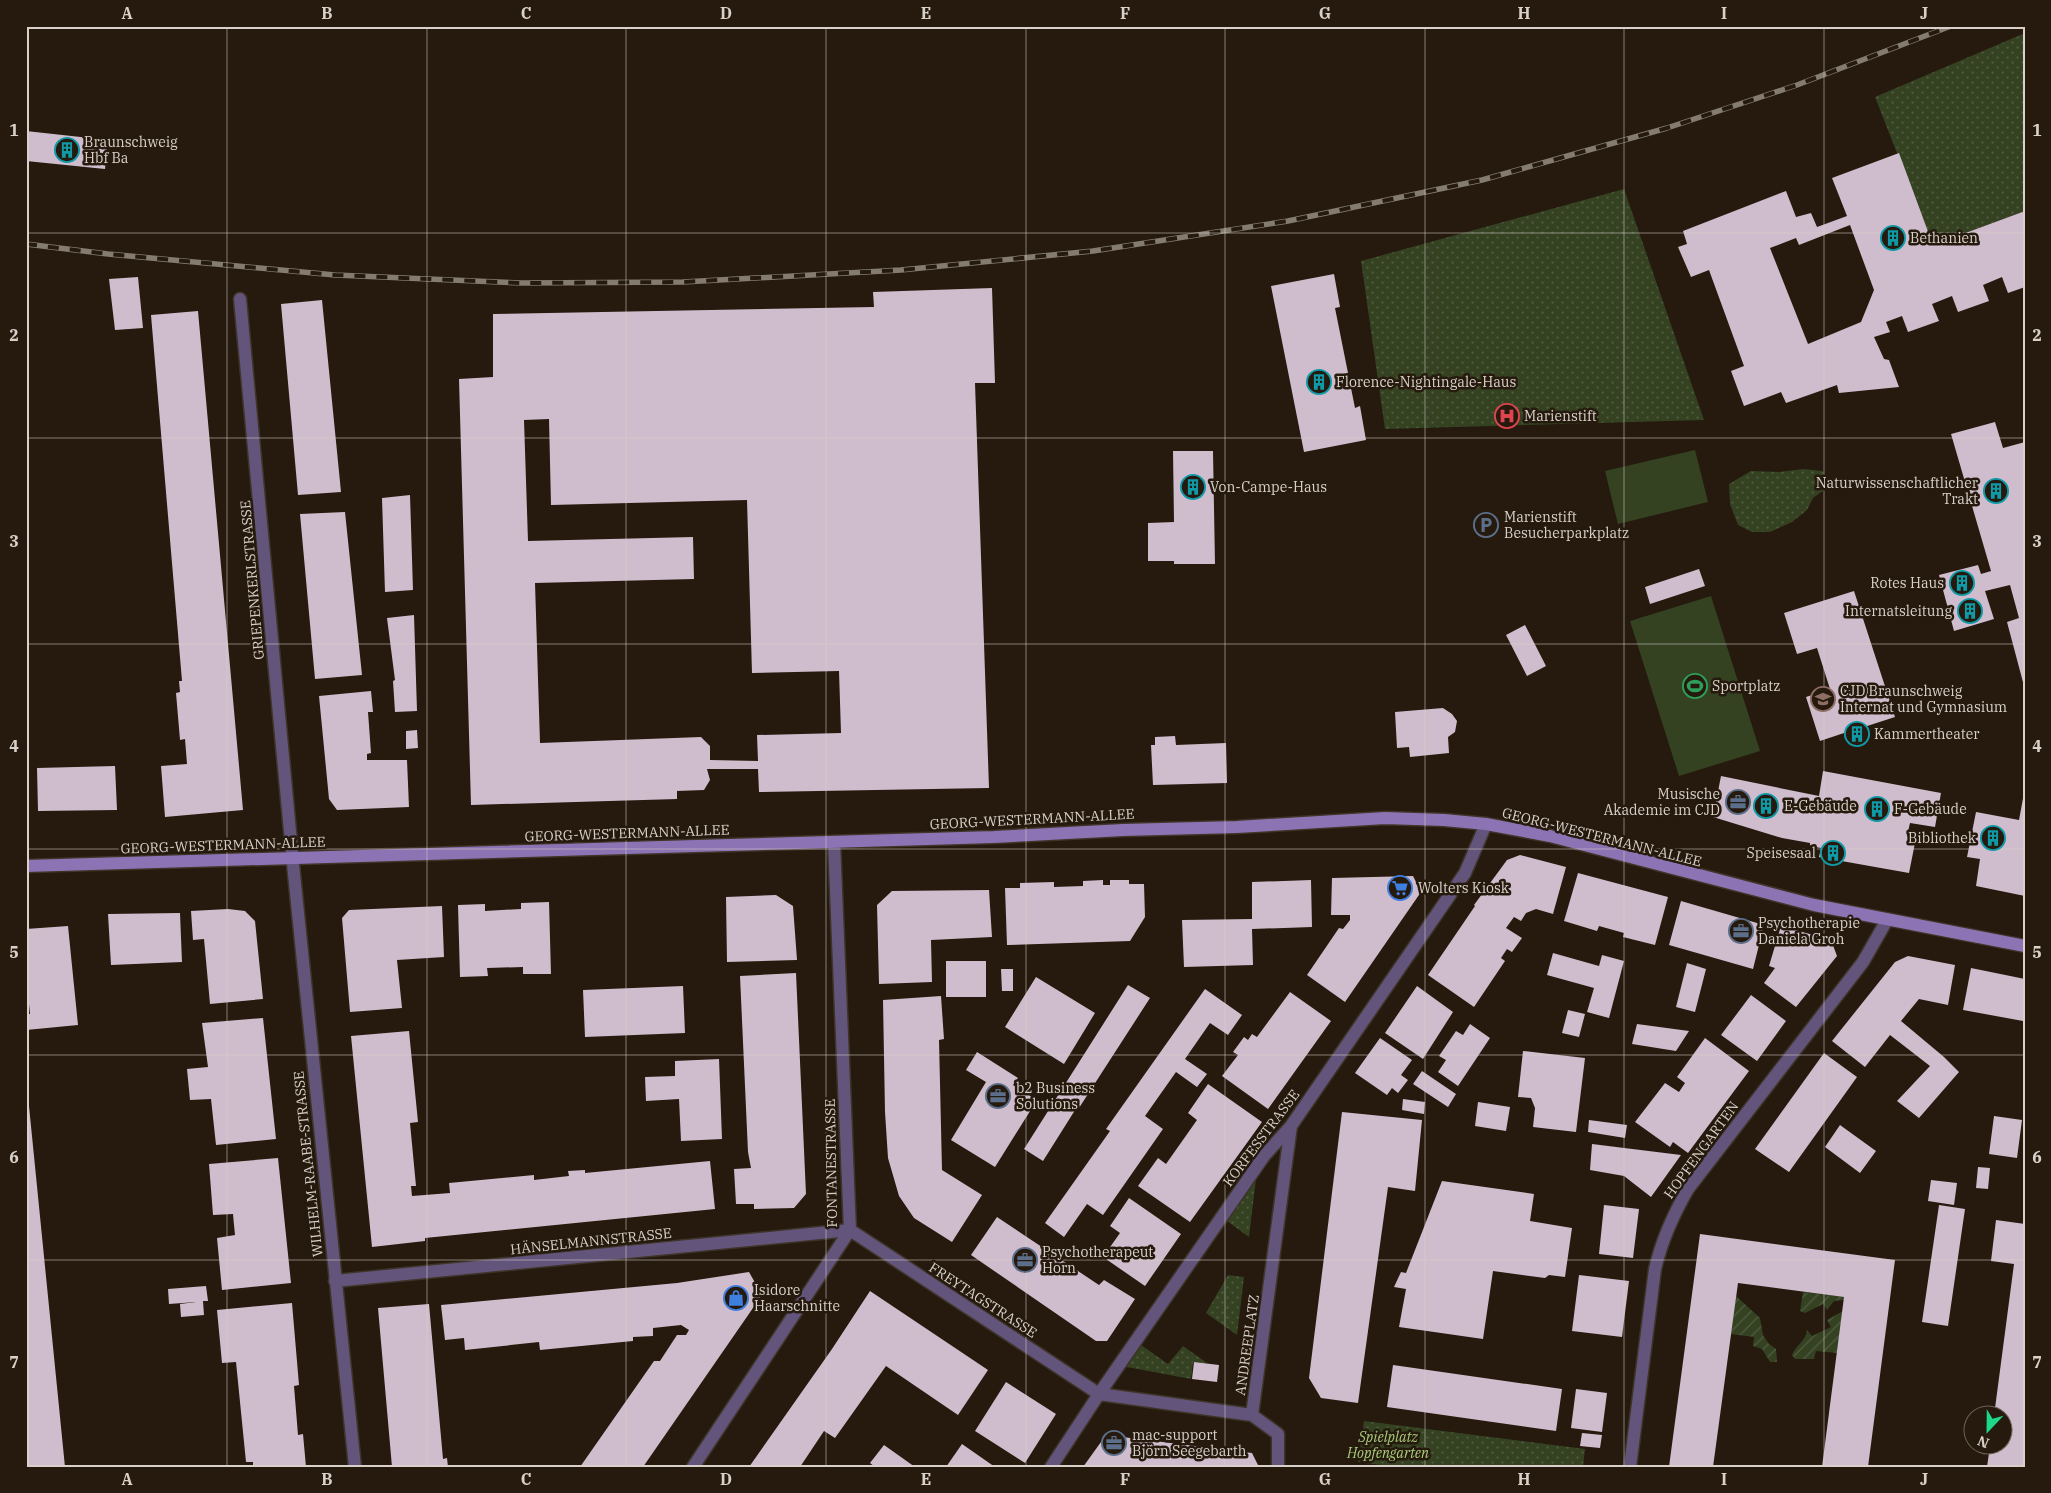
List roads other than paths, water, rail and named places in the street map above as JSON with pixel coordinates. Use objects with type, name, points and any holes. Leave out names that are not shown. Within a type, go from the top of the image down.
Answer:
[{"type":"street","name":"GRIEPENKERLSTRASSE","points":[[240,299],[293,859]]},
{"type":"street","name":"GEORG-WESTERMANN-ALLEE","points":[[26,866],[994,837],[1123,830],[1237,827],[1385,818],[1444,820],[1486,824],[1550,836],[1814,905],[2025,946]]},
{"type":"street","name":"KORFESSTRASSE","points":[[1051,1467],[1099,1394],[1264,1156],[1291,1126],[1465,873],[1486,824]]},
{"type":"street","name":"FONTANESTRASSE","points":[[692,1467],[850,1230],[834,842]]},
{"type":"street","name":"WILHELM-RAABE-STRASSE","points":[[293,859],[355,1467]]},
{"type":"street","name":"HOPFENGARTEN","points":[[1630,1467],[1655,1269],[1661,1243],[1671,1217],[1688,1189],[1863,962],[1887,920]]},
{"type":"street","name":"ANDREEPLATZ","points":[[1099,1394],[1252,1415],[1291,1126]]},
{"type":"street","name":"HÄNSELMANNSTRASSE","points":[[335,1281],[850,1230]]},
{"type":"street","name":"FREYTAGSTRASSE","points":[[850,1230],[1099,1394]]},
{"type":"street","points":[[1252,1415],[1278,1434],[1278,1467]]},
{"type":"railway","points":[[26,244],[108,254],[335,275],[522,283],[683,282],[901,270],[1093,251],[1288,221],[1482,180],[1667,128],[1797,85],[1951,26]]},
{"type":"place","name":"Braunschweig Hbf Ba","points":[[67,150]]},
{"type":"place","name":"Bethanien","points":[[1893,238]]},
{"type":"place","name":"Florence-Nightingale-Haus","points":[[1319,382]]},
{"type":"place","name":"Marienstift","points":[[1507,416]]},
{"type":"place","name":"Von-Campe-Haus","points":[[1193,487]]},
{"type":"place","name":"Naturwissenschaftlicher Trakt","points":[[1996,491]]},
{"type":"place","name":"Marienstift Besucherparkplatz","points":[[1486,525]]},
{"type":"place","name":"Rotes Haus","points":[[1962,583]]},
{"type":"place","name":"Internatsleitung","points":[[1970,611]]},
{"type":"place","name":"Sportplatz","points":[[1695,686]]},
{"type":"place","name":"CJD Braunschweig Internat und Gymnasium","points":[[1823,699]]},
{"type":"place","name":"Kammertheater","points":[[1857,734]]},
{"type":"place","name":"Musische Akademie im CJD","points":[[1738,802]]},
{"type":"place","name":"E-Gebäude","points":[[1766,806]]},
{"type":"place","name":"F-Gebäude","points":[[1877,809]]},
{"type":"place","name":"Bibliothek","points":[[1993,838]]},
{"type":"place","name":"Speisesaal","points":[[1833,853]]},
{"type":"place","name":"Wolters Kiosk","points":[[1400,888]]},
{"type":"place","name":"Psychotherapie Daniela Groh","points":[[1741,931]]},
{"type":"place","name":"b2 Business Solutions","points":[[998,1096]]},
{"type":"place","name":"Psychotherapeut Horn","points":[[1025,1260]]},
{"type":"place","name":"Isidore Haarschnitte","points":[[736,1298]]},
{"type":"place","name":"mac-support Björn Seegebarth","points":[[1114,1443]]},
{"type":"park label","name":"Spielplatz Hopfengarten","points":[[1388,1445]]}]
